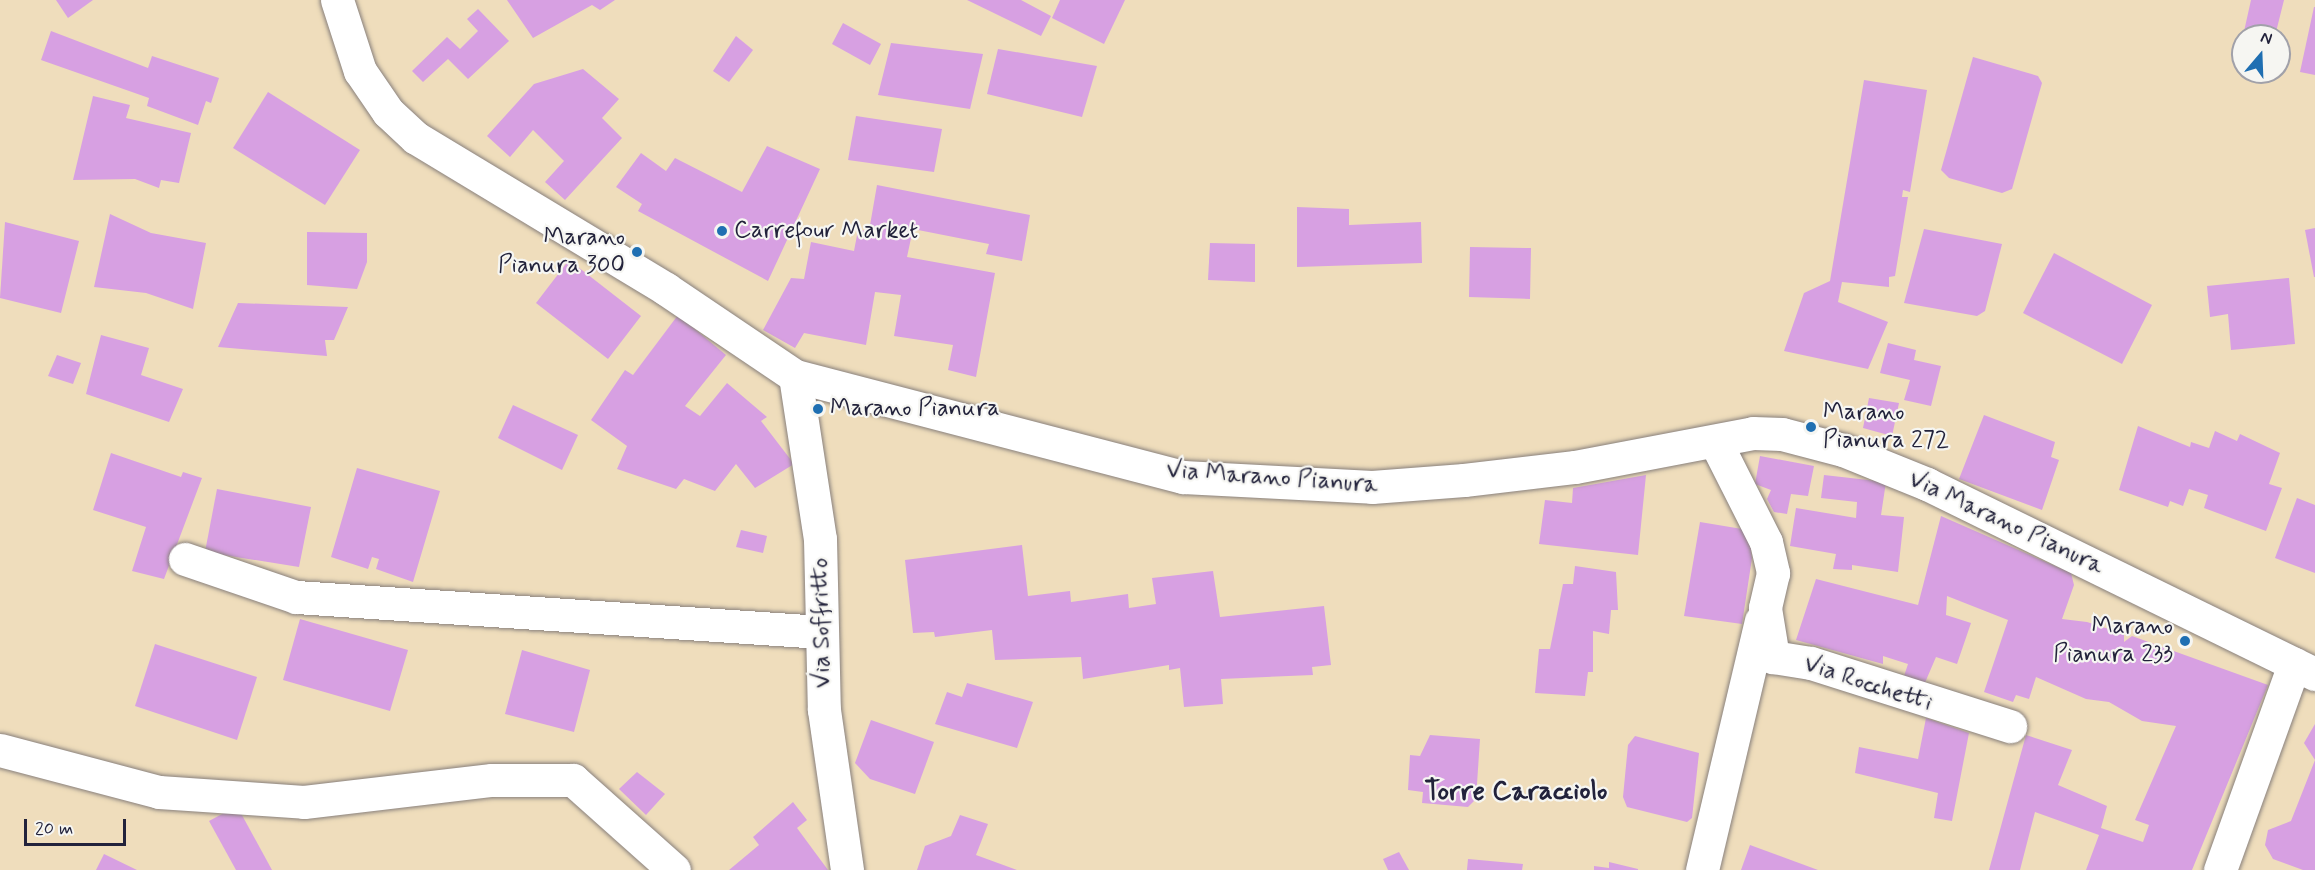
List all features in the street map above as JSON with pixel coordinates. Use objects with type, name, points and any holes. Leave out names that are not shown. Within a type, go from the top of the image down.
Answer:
[{"type":"street","name":"Via Marano Pianura","points":[[336,0],[360,71],[388,112],[416,138],[666,289],[795,376],[1183,477],[1372,487],[1575,467],[1715,441],[1782,434],[1843,450],[1927,484],[2305,669]]},
{"type":"street","name":"Via Soffritto","points":[[795,376],[819,539],[824,710],[847,870]]},
{"type":"street","name":"Via Rocchetti","points":[[1702,870],[1773,573],[1766,542],[1715,441]]},
{"type":"street","points":[[185,559],[296,597],[822,632]]},
{"type":"street","name":"Via Rocchetti","points":[[1765,608],[1773,657],[1811,663],[2010,726]]},
{"type":"street","points":[[2220,870],[2305,669]]},
{"type":"street","points":[[0,750],[159,792],[304,802],[492,780],[573,780],[674,870]]},
{"type":"building","points":[[56,0],[93,0],[68,18]]},
{"type":"building","points":[[507,0],[615,0],[600,10],[592,5],[533,38]]},
{"type":"building","points":[[967,0],[1021,0],[1051,16],[1041,36]]},
{"type":"building","points":[[1060,0],[1125,0],[1104,44],[1052,18]]},
{"type":"building","points":[[2251,0],[2284,0],[2278,24],[2246,24]]},
{"type":"building","points":[[2315,7],[2315,75],[2300,72]]},
{"type":"building","points":[[478,9],[509,41],[468,79],[448,59],[423,82],[412,71],[447,37],[460,49],[478,31],[467,19]]},
{"type":"building","points":[[843,23],[881,44],[870,65],[832,44]]},
{"type":"building","points":[[51,31],[148,68],[152,56],[219,78],[211,103],[206,101],[198,125],[147,106],[149,98],[41,60]]},
{"type":"building","points":[[736,36],[753,50],[729,82],[713,71]]},
{"type":"building","points":[[891,43],[983,54],[970,109],[878,95]]},
{"type":"building","points":[[998,49],[1097,66],[1082,117],[987,94]]},
{"type":"building","points":[[1973,57],[2038,76],[2042,83],[2012,189],[2002,193],[1949,178],[1941,170]]},
{"type":"building","points":[[583,69],[619,99],[602,118],[622,138],[565,200],[545,182],[564,161],[533,130],[510,157],[487,136],[534,84]]},
{"type":"building","points":[[1864,80],[1927,90],[1910,192],[1903,190],[1902,197],[1908,197],[1895,276],[1889,277],[1889,287],[1842,282],[1838,302],[1888,322],[1868,369],[1784,351],[1804,293],[1830,281]]},
{"type":"building","points":[[268,92],[360,150],[325,205],[233,148]]},
{"type":"building","points":[[93,96],[130,105],[126,118],[191,133],[179,183],[161,180],[159,188],[135,179],[73,180]]},
{"type":"building","points":[[856,116],[942,129],[934,172],[848,160]]},
{"type":"building","points":[[767,146],[820,169],[768,281],[638,211],[642,204],[616,187],[641,153],[666,171],[675,158],[742,192]]},
{"type":"building","points":[[877,185],[1030,215],[1022,261],[986,254],[989,244],[913,229],[907,257],[995,273],[976,377],[948,370],[953,345],[894,336],[901,295],[875,292],[866,345],[804,333],[795,348],[763,330],[791,278],[804,279],[811,242],[854,251],[858,230],[869,231]]},
{"type":"building","points":[[1297,207],[1349,209],[1349,225],[1421,222],[1422,263],[1297,267]]},
{"type":"building","points":[[110,214],[151,233],[206,243],[193,309],[146,293],[94,287]]},
{"type":"building","points":[[5,222],[79,241],[61,313],[0,298]]},
{"type":"building","points":[[2315,228],[2315,277],[2314,277],[2305,230]]},
{"type":"building","points":[[1924,229],[2002,244],[1985,311],[1977,316],[1904,303]]},
{"type":"building","points":[[307,232],[367,233],[367,262],[357,289],[307,285]]},
{"type":"building","points":[[1210,243],[1255,244],[1255,282],[1208,280]]},
{"type":"building","points":[[1470,247],[1531,248],[1530,299],[1469,297]]},
{"type":"building","points":[[2054,253],[2152,305],[2122,364],[2023,313]]},
{"type":"building","points":[[569,260],[641,316],[608,359],[536,303]]},
{"type":"building","points":[[2289,278],[2295,344],[2231,350],[2228,314],[2210,317],[2207,286]]},
{"type":"building","points":[[238,303],[348,307],[334,340],[325,340],[327,356],[218,347]]},
{"type":"building","points":[[678,315],[726,355],[685,406],[700,416],[727,383],[767,417],[761,421],[794,464],[755,488],[736,464],[715,491],[684,479],[676,489],[617,469],[627,446],[591,420],[625,370],[633,375]]},
{"type":"building","points":[[101,335],[149,348],[141,375],[183,389],[169,422],[86,394]]},
{"type":"building","points":[[1888,343],[1916,350],[1914,360],[1941,366],[1931,406],[1904,400],[1910,380],[1880,373]]},
{"type":"building","points":[[57,355],[81,363],[73,384],[48,376]]},
{"type":"building","points":[[1869,398],[1899,403],[1892,436],[1863,428]]},
{"type":"building","points":[[513,405],[578,435],[562,470],[498,438]]},
{"type":"building","points":[[1984,415],[2055,442],[2051,457],[2059,460],[2042,510],[1959,479]]},
{"type":"building","points":[[2138,426],[2190,447],[2191,442],[2209,448],[2215,431],[2237,441],[2240,434],[2280,453],[2269,484],[2282,488],[2266,531],[2204,508],[2208,495],[2189,489],[2183,506],[2170,501],[2168,507],[2119,490]]},
{"type":"building","points":[[111,453],[181,477],[183,472],[202,478],[164,579],[132,571],[146,527],[93,510]]},
{"type":"building","points":[[1760,456],[1814,466],[1808,496],[1791,494],[1787,514],[1774,512],[1767,499],[1771,490],[1755,484]]},
{"type":"building","points":[[357,468],[440,491],[413,582],[376,569],[379,559],[372,557],[368,569],[331,557]]},
{"type":"building","points":[[1646,475],[1638,555],[1539,544],[1545,500],[1572,503],[1573,488]]},
{"type":"building","points":[[1824,475],[1886,482],[1881,515],[1904,517],[1898,572],[1852,565],[1852,570],[1833,569],[1836,554],[1790,546],[1796,508],[1856,518],[1857,502],[1821,498]]},
{"type":"building","points":[[217,489],[311,507],[299,567],[205,552]]},
{"type":"building","points":[[2297,498],[2315,505],[2315,573],[2275,558]]},
{"type":"building","points":[[1941,516],[2071,573],[2074,585],[2062,619],[2087,622],[2124,634],[2124,642],[2132,636],[2268,685],[2192,870],[2086,870],[2099,835],[2035,812],[2020,870],[1989,870],[2026,735],[2072,750],[2058,785],[2107,806],[2101,828],[2143,842],[2149,825],[2135,820],[2176,726],[2142,721],[2109,702],[2086,699],[2036,677],[2029,699],[2016,695],[2013,702],[1984,692],[2008,620],[1947,596],[1946,615],[1971,623],[1957,664],[1936,657],[1924,685],[1903,679],[1908,664],[1883,656],[1883,664],[1796,640],[1816,579],[1918,605]]},
{"type":"building","points":[[1700,522],[1748,530],[1752,558],[1742,624],[1684,616]]},
{"type":"building","points":[[741,530],[767,536],[763,553],[736,547]]},
{"type":"building","points":[[1022,545],[1028,596],[1070,591],[1071,602],[1128,594],[1129,608],[1156,604],[1152,578],[1213,571],[1220,617],[1324,606],[1331,665],[1312,667],[1313,675],[1221,679],[1223,704],[1184,707],[1180,668],[1169,670],[1169,665],[1083,679],[1081,657],[995,660],[992,630],[935,637],[934,632],[913,633],[905,560]]},
{"type":"building","points":[[1575,566],[1616,572],[1618,610],[1611,610],[1609,634],[1593,631],[1593,672],[1588,672],[1585,696],[1535,693],[1539,649],[1550,649],[1563,584],[1573,584]]},
{"type":"building","points":[[300,619],[408,650],[390,711],[283,680]]},
{"type":"building","points":[[155,644],[257,677],[237,740],[135,706]]},
{"type":"building","points":[[522,650],[590,670],[574,732],[505,714]]},
{"type":"building","points":[[967,683],[1033,702],[1017,748],[935,724],[947,692],[962,697]]},
{"type":"building","points":[[1926,718],[1969,733],[1952,821],[1934,818],[1938,793],[1855,773],[1859,747],[1918,759]]},
{"type":"building","points":[[871,720],[934,742],[915,794],[870,779],[855,763]]},
{"type":"building","points":[[2315,724],[2315,760],[2304,743]]},
{"type":"building","points":[[1430,735],[1480,739],[1476,799],[1468,807],[1422,803],[1423,792],[1408,790],[1410,755],[1420,756]]},
{"type":"building","points":[[1635,736],[1699,753],[1692,818],[1687,822],[1627,807],[1623,797],[1628,745]]},
{"type":"building","points":[[2315,760],[2315,870],[2303,870],[2273,859],[2265,845],[2268,830],[2291,821]]},
{"type":"building","points":[[637,772],[665,794],[646,815],[619,789]]},
{"type":"building","points":[[793,802],[807,820],[797,828],[828,870],[729,870],[759,845],[753,837]]},
{"type":"building","points":[[237,806],[272,870],[236,870],[209,821]]},
{"type":"building","points":[[960,815],[988,824],[976,855],[1017,870],[917,870],[925,846],[951,836]]},
{"type":"building","points":[[1750,845],[1818,870],[1741,870]]},
{"type":"building","points":[[1399,852],[1409,870],[1388,870],[1383,859]]},
{"type":"building","points":[[104,854],[137,870],[96,870]]},
{"type":"building","points":[[1468,859],[1523,864],[1522,870],[1467,870]]},
{"type":"building","points":[[1609,862],[1638,870],[1594,870],[1594,866],[1609,868]]},
{"type":"place","name":"Carrefour Market","points":[[722,231]]},
{"type":"place","name":"Marano Pianura 300","points":[[637,252]]},
{"type":"place","name":"Marano Pianura","points":[[818,409]]},
{"type":"place","name":"Marano Pianura 272","points":[[1811,427]]},
{"type":"place","name":"Marano Pianura 233","points":[[2185,641]]},
{"type":"district","name":"Torre Caracciolo","points":[[1516,792]]}]
